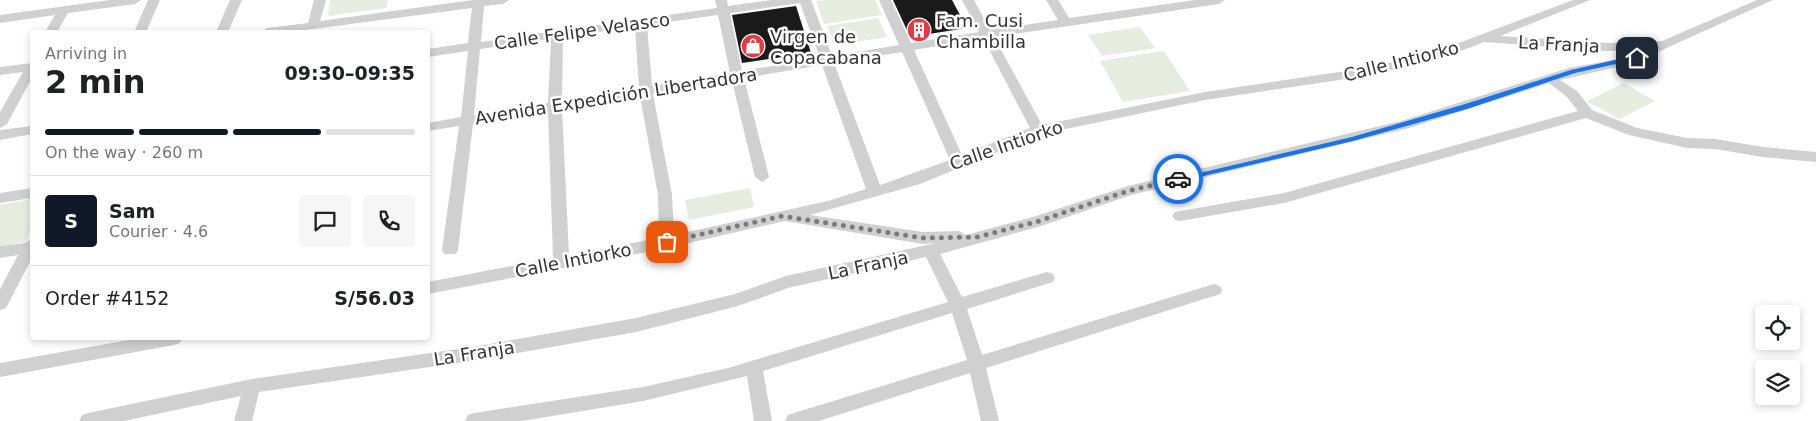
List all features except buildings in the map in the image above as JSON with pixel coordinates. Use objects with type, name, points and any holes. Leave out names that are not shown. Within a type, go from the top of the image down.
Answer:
[{"type":"street","points":[[0,19],[134,0]]},
{"type":"street","points":[[141,30],[154,0]]},
{"type":"street","points":[[223,30],[236,0]]},
{"type":"street","points":[[313,26],[320,0]]},
{"type":"street","points":[[394,15],[397,0]]},
{"type":"street","points":[[282,30],[503,0]]},
{"type":"street","name":"Calle Felipe Velasco","points":[[430,53],[641,22],[722,5],[796,0]]},
{"type":"street","points":[[805,0],[875,193]]},
{"type":"street","points":[[885,0],[958,161]]},
{"type":"street","points":[[968,0],[1038,130]]},
{"type":"street","points":[[1052,0],[1066,23]]},
{"type":"street","points":[[1134,0],[1143,11]]},
{"type":"street","name":"Avenida Expedición Libertadora","points":[[430,127],[987,34],[1219,0]]},
{"type":"street","name":"Calle Intiorko","points":[[430,288],[667,242],[875,193],[1038,130],[1205,96],[1366,72],[1436,56],[1584,0]]},
{"type":"street","name":"La Franja","points":[[88,421],[252,386],[478,353],[636,325],[738,300],[786,282],[931,251],[1036,222],[1128,191],[1387,130],[1574,71],[1626,61],[1768,0]]},
{"type":"street","points":[[450,250],[468,120],[479,2]]},
{"type":"street","points":[[722,5],[762,177]]},
{"type":"street","points":[[52,30],[64,10]]},
{"type":"street","points":[[641,22],[646,91],[665,195],[667,242]]},
{"type":"street","points":[[557,34],[555,106],[561,262]]},
{"type":"street","name":"La Franja","points":[[1485,38],[1608,47],[1664,45]]},
{"type":"street","points":[[0,72],[30,67]]},
{"type":"street","points":[[0,124],[30,71]]},
{"type":"street","points":[[1551,79],[1572,94],[1587,113],[1634,132],[1687,143],[1715,144],[1763,152],[1816,157]]},
{"type":"street","points":[[1180,216],[1284,198],[1432,159],[1587,113]]},
{"type":"street","points":[[0,135],[30,130]]},
{"type":"street","points":[[0,198],[30,192]]},
{"type":"street","points":[[782,216],[923,238],[977,237]]},
{"type":"street","points":[[0,252],[30,246]]},
{"type":"street","points":[[0,304],[30,250]]},
{"type":"street","points":[[931,251],[958,305],[978,365],[990,421]]},
{"type":"street","points":[[474,421],[643,394],[754,367],[1048,278]]},
{"type":"street","points":[[794,421],[1214,290]]},
{"type":"street","points":[[84,354],[91,340]]},
{"type":"street","points":[[0,370],[163,340]]},
{"type":"street","points":[[754,367],[762,421]]},
{"type":"street","points":[[243,421],[252,386]]},
{"type":"shaded area","points":[[330,0],[388,0],[386,8],[328,16]]},
{"type":"shaded area","points":[[875,0],[882,15],[824,24],[816,1]]},
{"type":"shaded area","points":[[878,18],[887,37],[835,45],[827,26]]},
{"type":"shaded area","points":[[1140,27],[1155,48],[1102,56],[1088,35]]},
{"type":"shaded area","points":[[1164,51],[1190,91],[1123,102],[1100,61]]},
{"type":"shaded area","points":[[1624,83],[1655,101],[1619,119],[1587,101]]},
{"type":"shaded area","points":[[750,188],[754,207],[689,220],[685,200]]},
{"type":"shaded area","points":[[30,199],[30,233],[26,242],[0,246],[0,205]]},
{"type":"way so far","points":[[667,242],[782,216],[923,238],[977,237],[1036,222],[1128,191],[1178,179]]},
{"type":"place","name":"Fam. Cusi Chambilla","points":[[919,30]]},
{"type":"place","name":"Virgen de Copacabana","points":[[753,46]]},
{"type":"route","points":[[1178,179],[1353,139],[1465,107],[1574,71],[1637,58]]}]
